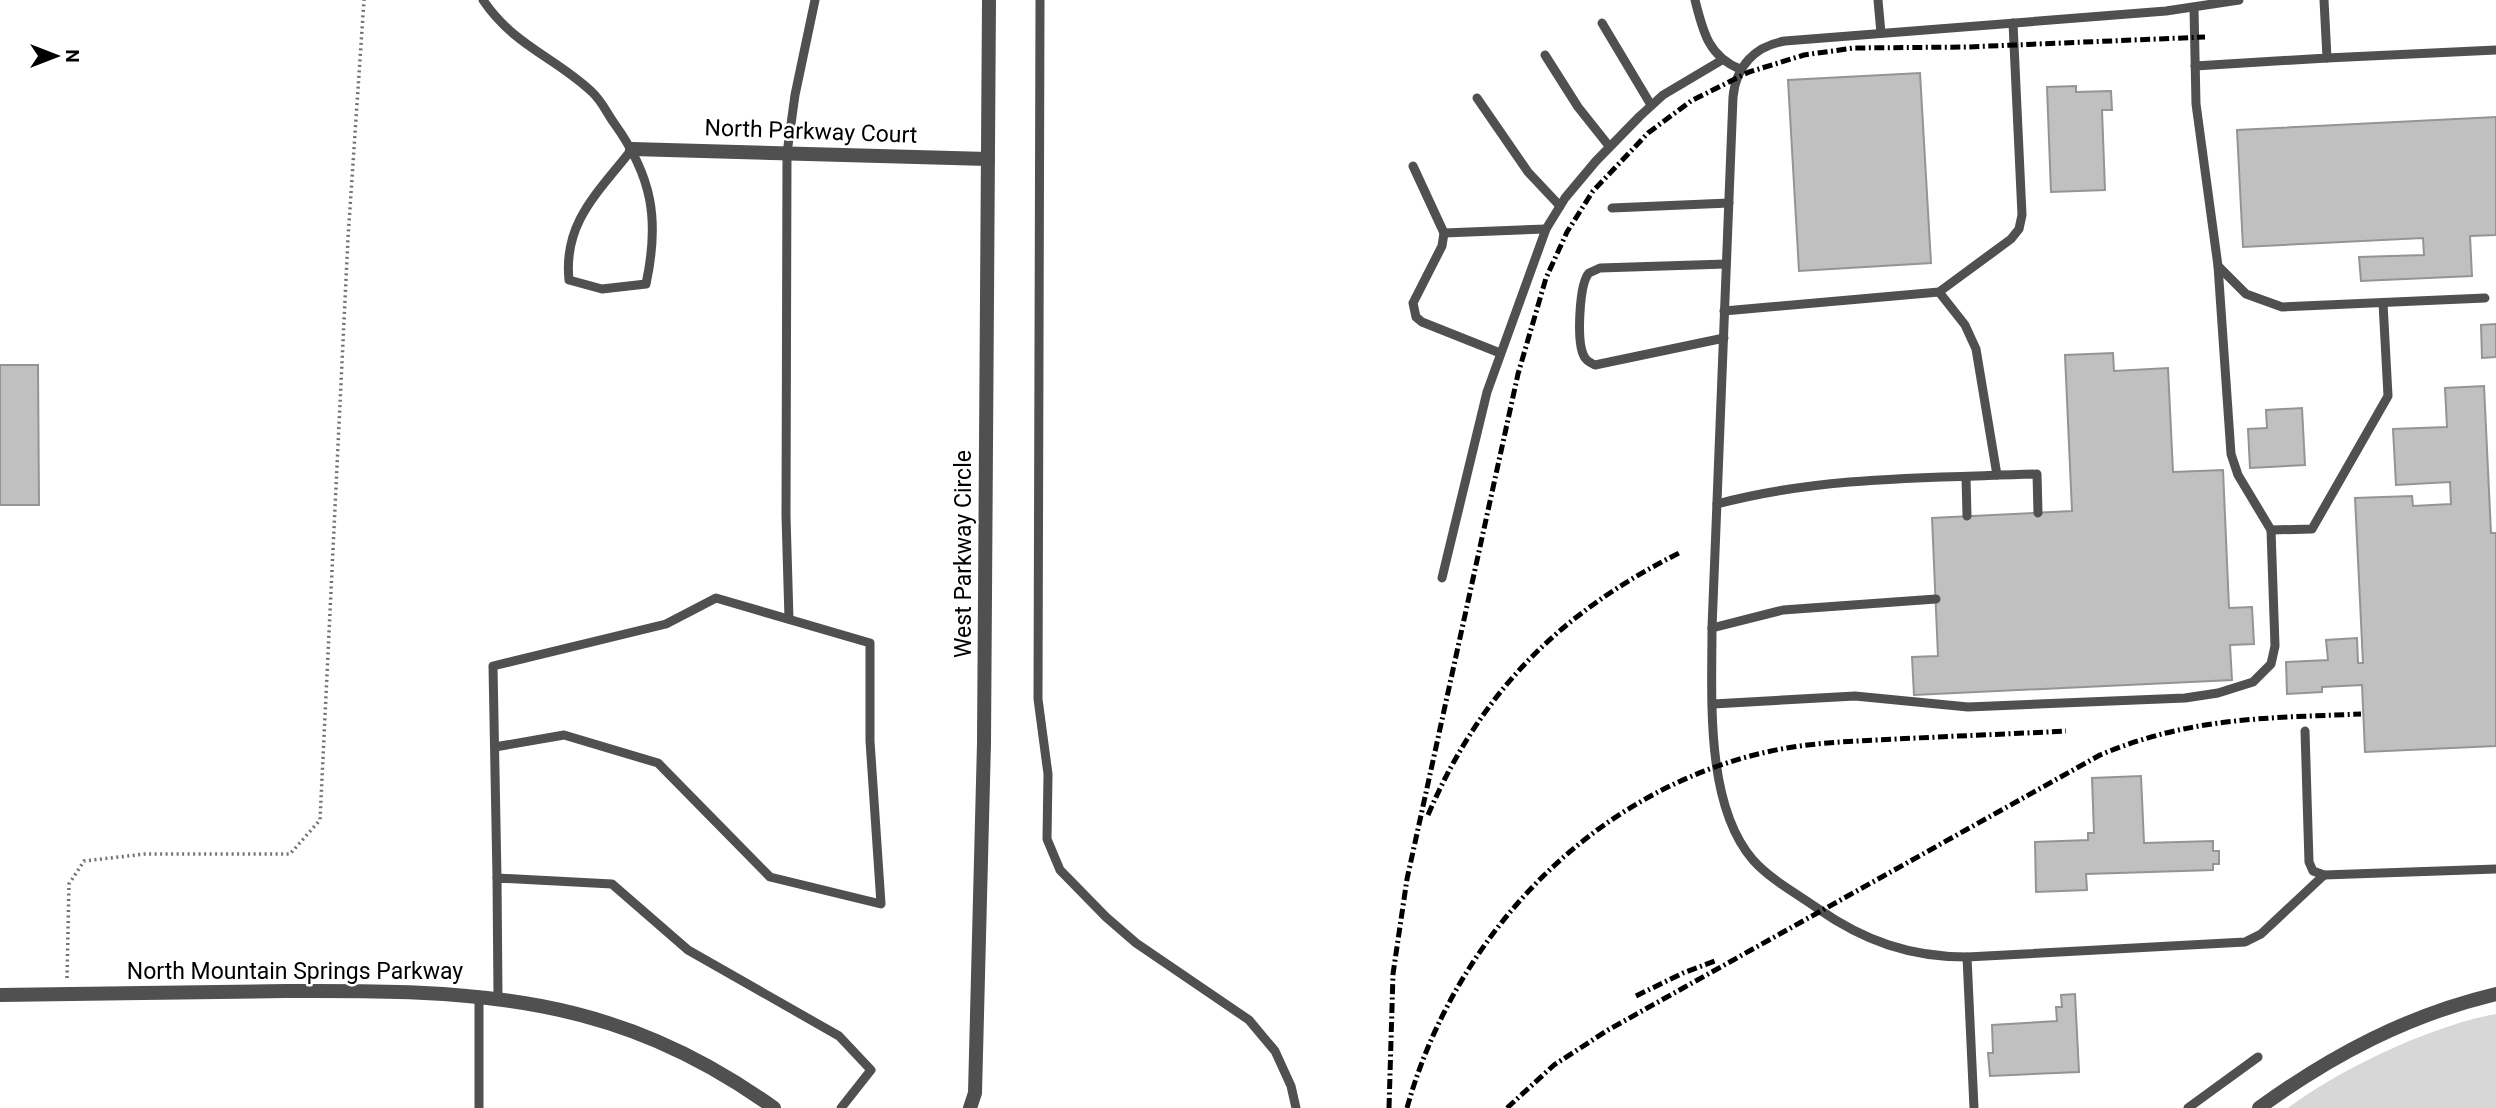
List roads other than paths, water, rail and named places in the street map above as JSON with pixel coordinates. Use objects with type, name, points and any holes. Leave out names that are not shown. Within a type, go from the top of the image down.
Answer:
[{"type":"street","name":"West Parkway Circle","points":[[970,1108],[975,1093],[984,743],[989,0]]},
{"type":"street","name":"North Parkway Court","points":[[632,149],[988,159]]},
{"type":"street","name":"North Mountain Springs Parkway","points":[[0,995],[411,991],[498,997],[576,1012],[639,1032],[697,1058],[774,1108]]},
{"type":"street","points":[[2259,1108],[2319,1066],[2376,1035],[2439,1010],[2496,994]]},
{"type":"lane","points":[[483,0],[499,24],[593,93],[632,149],[650,194],[651,260],[646,284],[602,289],[569,280],[566,256],[573,229],[632,149]]},
{"type":"lane","points":[[789,619],[786,516],[787,153],[795,95],[815,0]]},
{"type":"lane","points":[[1040,0],[1038,699],[1048,774],[1047,839],[1060,870],[1106,917],[1136,943],[1250,1020],[1275,1051],[1291,1086],[1296,1108]]},
{"type":"lane","points":[[1695,0],[1704,36],[1722,60],[1740,69]]},
{"type":"lane","points":[[1878,0],[1881,33]]},
{"type":"lane","points":[[2144,0],[2145,13]]},
{"type":"lane","points":[[2239,0],[2145,13],[1774,43],[1754,53],[1740,69],[1733,97],[1717,504],[1713,704],[1724,806],[1734,832],[1754,861],[1847,930],[1866,938],[1925,954],[1967,957],[2245,942],[2261,934],[2324,875]]},
{"type":"lane","points":[[2325,0],[2327,58]]},
{"type":"lane","points":[[1713,704],[1855,696],[1934,706],[1981,707],[2167,700],[2232,689],[2260,677],[2274,656],[2271,530],[2238,475],[2231,454],[2218,266],[2200,150],[2194,8]]},
{"type":"lane","points":[[1602,23],[1651,105]]},
{"type":"lane","points":[[1724,312],[1939,292],[2011,239],[2021,222],[2013,23]]},
{"type":"lane","points":[[2195,66],[2496,50]]},
{"type":"lane","points":[[1545,55],[1578,107],[1609,146]]},
{"type":"lane","points":[[1442,578],[1482,412],[1500,353],[1546,229],[1560,205],[1609,146],[1651,105],[1722,60]]},
{"type":"lane","points":[[1477,98],[1528,172],[1560,205]]},
{"type":"lane","points":[[1413,166],[1444,233],[1442,246],[1413,303],[1416,317],[1422,322],[1500,353]]},
{"type":"lane","points":[[1612,208],[1729,203]]},
{"type":"lane","points":[[1444,233],[1546,229]]},
{"type":"lane","points":[[1724,338],[1595,365],[1583,354],[1581,289],[1589,273],[1600,268],[1726,264]]},
{"type":"lane","points":[[2218,266],[2236,286],[2270,305],[2295,308],[2485,298]]},
{"type":"lane","points":[[1939,292],[1965,325],[1976,349],[1997,475]]},
{"type":"lane","points":[[2271,530],[2312,529],[2388,396],[2383,303]]},
{"type":"lane","points":[[1717,504],[1811,485],[2037,474],[2038,513]]},
{"type":"lane","points":[[1966,477],[1967,516]]},
{"type":"lane","points":[[495,747],[564,735],[658,763],[770,877],[881,904],[870,741],[870,643],[716,598],[666,624],[493,666],[498,997]]},
{"type":"lane","points":[[1713,628],[1783,610],[1936,599]]},
{"type":"lane","points":[[2305,731],[2309,862],[2313,871],[2324,875],[2496,869]]},
{"type":"lane","points":[[498,878],[612,884],[688,950],[839,1036],[871,1070],[841,1108]]},
{"type":"lane","points":[[1967,957],[1974,1108]]},
{"type":"lane","points":[[478,995],[478,1108]]},
{"type":"lane","points":[[2188,1108],[2258,1057]]},
{"type":"railway","points":[[1389,1108],[1393,974],[1407,879],[1518,374],[1546,278],[1567,232],[1593,191],[1648,133],[1691,101],[1749,72],[1804,55],[1854,48],[1967,47],[2205,37]]},
{"type":"railway","points":[[1428,815],[1473,730],[1499,693],[1529,660],[1597,602],[1636,576],[1679,553]]},
{"type":"railway","points":[[1507,1108],[1554,1065],[1608,1030],[2100,755],[2133,742],[2197,726],[2260,719],[2361,714]]},
{"type":"railway","points":[[1407,1108],[1430,1043],[1460,983],[1499,926],[1544,876],[1595,832],[1652,795],[1714,767],[1781,749],[1853,741],[2066,731]]},
{"type":"railway","points":[[1636,996],[1715,961]]}]
